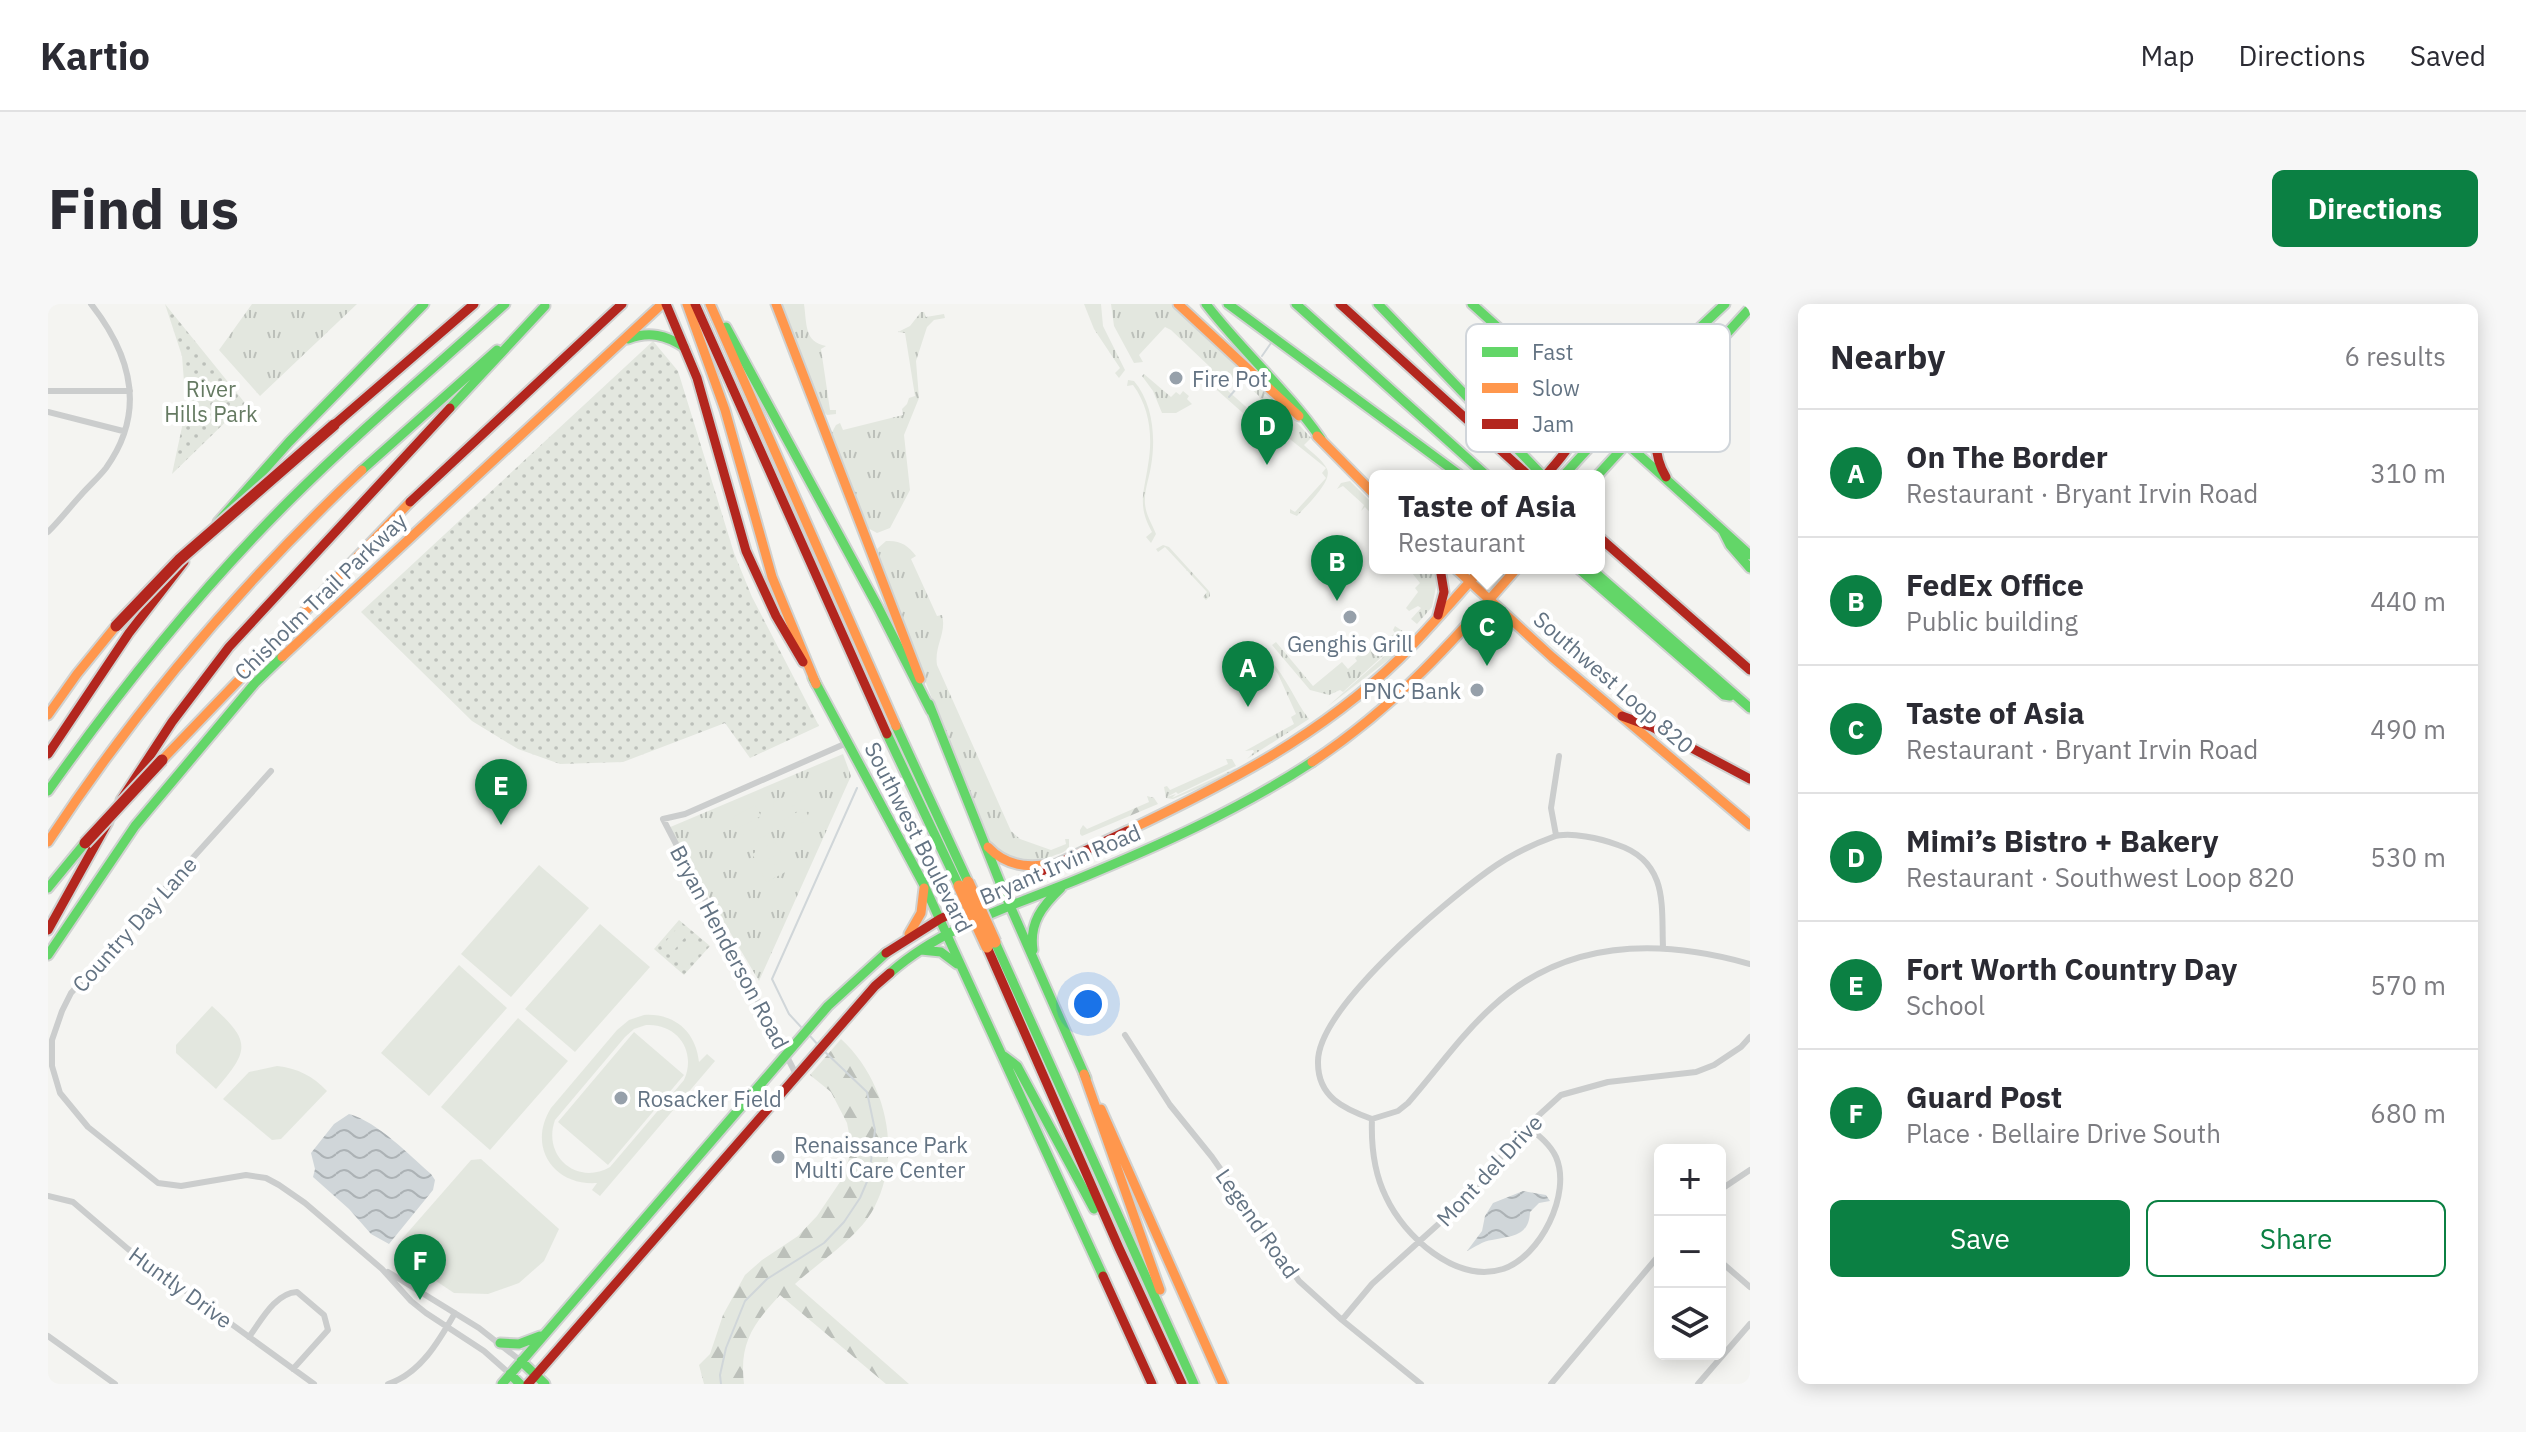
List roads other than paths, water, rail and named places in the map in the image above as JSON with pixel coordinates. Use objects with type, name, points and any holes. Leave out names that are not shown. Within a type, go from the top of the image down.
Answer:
[{"type":"main road","points":[[48,754],[121,645],[174,574],[268,465],[424,304]]},
{"type":"main road","points":[[48,715],[116,626],[179,560],[474,304]]},
{"type":"main road","points":[[48,791],[121,690],[222,572],[304,487],[505,304]]},
{"type":"main road","points":[[48,888],[85,843],[376,534],[622,304]]},
{"type":"main road","name":"Chisholm Trail Parkway","points":[[48,955],[135,826],[255,683],[664,304]]},
{"type":"main road","name":"Southwest Boulevard","points":[[664,304],[697,378],[746,551],[776,616],[849,742],[924,885],[1152,1384]]},
{"type":"main road","points":[[687,304],[725,410],[772,577],[816,684]]},
{"type":"main road","name":"Southwest Boulevard","points":[[695,304],[893,747],[964,884]]},
{"type":"main road","points":[[711,304],[742,354],[931,711]]},
{"type":"main road","name":"Southwest Boulevard","points":[[711,304],[991,945],[1119,1248],[1182,1384]]},
{"type":"main road","points":[[776,304],[931,711],[1003,890],[1223,1384]]},
{"type":"main road","points":[[1178,304],[1248,368],[1369,489]]},
{"type":"main road","points":[[1206,304],[1236,343],[1306,416],[1321,439]]},
{"type":"main road","points":[[1228,304],[1453,470]]},
{"type":"main road","points":[[1296,304],[1480,470]]},
{"type":"main road","points":[[1340,304],[1466,419]]},
{"type":"main road","points":[[1378,304],[1466,395]]},
{"type":"main road","points":[[1705,324],[1725,304]]},
{"type":"main road","points":[[48,842],[101,763],[148,701],[201,636],[279,551],[344,487],[546,305]]},
{"type":"main road","points":[[48,930],[146,757],[229,647],[546,305]]},
{"type":"main road","points":[[1475,305],[1496,324]]},
{"type":"main road","points":[[1730,330],[1750,308]]},
{"type":"main road","points":[[621,342],[644,335],[663,334],[684,347]]},
{"type":"main road","points":[[1503,452],[1522,470]]},
{"type":"main road","points":[[1521,452],[1538,470]]},
{"type":"main road","points":[[1550,470],[1566,452]]},
{"type":"main road","points":[[1568,470],[1585,452]]},
{"type":"main road","points":[[1602,470],[1618,452]]},
{"type":"main road","points":[[1634,452],[1750,555]]},
{"type":"main road","points":[[1656,452],[1661,470],[1675,490]]},
{"type":"main road","points":[[1723,531],[1730,545],[1750,568]]},
{"type":"main road","points":[[1605,542],[1750,670]]},
{"type":"main road","points":[[1434,622],[1445,590],[1443,574]]},
{"type":"main road","name":"Southwest Loop 820","points":[[1461,574],[1750,825]]},
{"type":"main road","name":"Bryant Irvin Road","points":[[506,1379],[860,973],[906,938],[940,919],[1216,789],[1294,743],[1377,678],[1477,574]]},
{"type":"main road","name":"Bryant Irvin Road","points":[[536,1381],[884,976],[917,951],[947,935],[1190,831],[1256,797],[1303,768],[1343,741],[1427,669],[1512,574]]},
{"type":"main road","points":[[1585,574],[1724,695],[1739,698]]},
{"type":"main road","points":[[1597,574],[1750,708]]},
{"type":"main road","points":[[1622,716],[1652,727],[1750,779]]},
{"type":"main road","points":[[984,842],[997,856],[1013,865],[1030,867],[1058,862]]},
{"type":"main road","points":[[1036,965],[1031,942],[1033,924],[1040,909],[1066,884]]},
{"type":"main road","points":[[906,938],[921,913],[924,885]]},
{"type":"main road","name":"Southwest Boulevard","points":[[991,945],[1194,1384]]},
{"type":"main road","points":[[917,951],[928,949],[941,952],[966,974]]},
{"type":"main road","points":[[1004,1056],[1017,1066],[1108,1234],[1119,1248]]},
{"type":"main road","points":[[1084,1074],[1161,1293],[1162,1310]]},
{"type":"main road","points":[[699,1156],[715,1170]]},
{"type":"main road","points":[[500,1343],[519,1344],[547,1332]]},
{"type":"main road","points":[[521,1361],[536,1381]]},
{"type":"main road","points":[[506,1379],[520,1384]]},
{"type":"street","points":[[48,532],[106,468],[132,402],[120,350],[108,326],[91,304]]},
{"type":"street","points":[[48,391],[130,391]]},
{"type":"street","points":[[48,412],[123,431]]},
{"type":"street","name":"Bryan Henderson Road","points":[[797,1076],[663,819],[685,814],[849,742]]},
{"type":"street","points":[[1556,835],[1551,808],[1559,756]]},
{"type":"street","name":"Country Day Lane","points":[[271,771],[71,993],[52,1040],[52,1066],[60,1093],[88,1127],[158,1183],[181,1186],[246,1175],[266,1178],[305,1203],[382,1269]]},
{"type":"street","points":[[1663,947],[1658,884],[1643,858],[1627,848],[1595,838],[1556,835],[1513,856],[1474,882],[1390,954],[1341,1009],[1326,1035],[1318,1053],[1317,1065],[1322,1086],[1339,1104],[1372,1119],[1398,1111],[1493,1006],[1532,978],[1560,963],[1599,951],[1663,947],[1750,964]]},
{"type":"street","name":"Legend Road","points":[[1125,1035],[1170,1105],[1212,1157],[1282,1261],[1307,1289],[1342,1320],[1421,1384]]},
{"type":"street","name":"Mont del Drive","points":[[1342,1320],[1372,1284],[1463,1202],[1527,1126],[1561,1095],[1608,1082],[1696,1072],[1714,1065],[1750,1037]]},
{"type":"street","points":[[1372,1119],[1371,1145],[1386,1198],[1433,1255],[1465,1269],[1486,1271],[1505,1269],[1519,1261],[1538,1242],[1557,1205],[1560,1172],[1557,1158],[1550,1146],[1527,1126]]},
{"type":"street","points":[[1726,1186],[1750,1170]]},
{"type":"street","name":"Huntly Drive","points":[[48,1196],[73,1202],[128,1249],[314,1384]]},
{"type":"street","points":[[1551,1384],[1654,1261]]},
{"type":"street","points":[[1726,1266],[1750,1287]]},
{"type":"street","points":[[382,1269],[455,1313],[521,1361]]},
{"type":"street","points":[[382,1269],[411,1301],[484,1351],[506,1379]]},
{"type":"street","points":[[249,1337],[280,1297],[297,1292],[324,1315],[328,1330],[293,1369]]},
{"type":"street","points":[[388,1384],[407,1377],[417,1367],[455,1313]]},
{"type":"street","points":[[1698,1384],[1750,1324]]},
{"type":"street","points":[[48,1336],[115,1384]]},
{"type":"water","points":[[349,1114],[382,1131],[435,1180],[433,1190],[389,1244],[371,1234],[349,1209],[313,1177],[315,1169],[311,1153],[334,1124]]},
{"type":"water","points":[[1523,1191],[1546,1195],[1550,1201],[1539,1203],[1530,1212],[1523,1231],[1485,1242],[1467,1251],[1482,1231],[1485,1216],[1493,1203]]},
{"type":"waterway","points":[[1262,356],[1271,343]]},
{"type":"waterway","points":[[1229,397],[1243,381]]},
{"type":"waterway","points":[[802,1028],[789,1014],[772,979],[857,788]]},
{"type":"waterway","points":[[810,1036],[819,1046]]},
{"type":"waterway","points":[[721,1384],[726,1348],[745,1301],[767,1279],[824,1243],[844,1222],[869,1177],[875,1130],[867,1092],[823,1050]]},
{"type":"place","name":"Fire Pot","points":[[1176,378]]},
{"type":"place","name":"Mimi’s Bistro + Bakery","points":[[1267,465]]},
{"type":"place","name":"FedEx Office","points":[[1337,601]]},
{"type":"place","name":"Genghis Grill","points":[[1350,617]]},
{"type":"place","name":"Taste of Asia","points":[[1487,666]]},
{"type":"place","name":"PNC Bank","points":[[1477,690]]},
{"type":"place","name":"On The Border","points":[[1248,707]]},
{"type":"place","name":"Fort Worth Country Day","points":[[501,825]]},
{"type":"place","name":"Rosacker Field","points":[[621,1098]]},
{"type":"place","name":"Renaissance Park Multi Care Center","points":[[778,1157]]},
{"type":"place","name":"Guard Post","points":[[420,1300]]},
{"type":"park label","name":"River Hills Park","points":[[211,400]]}]
